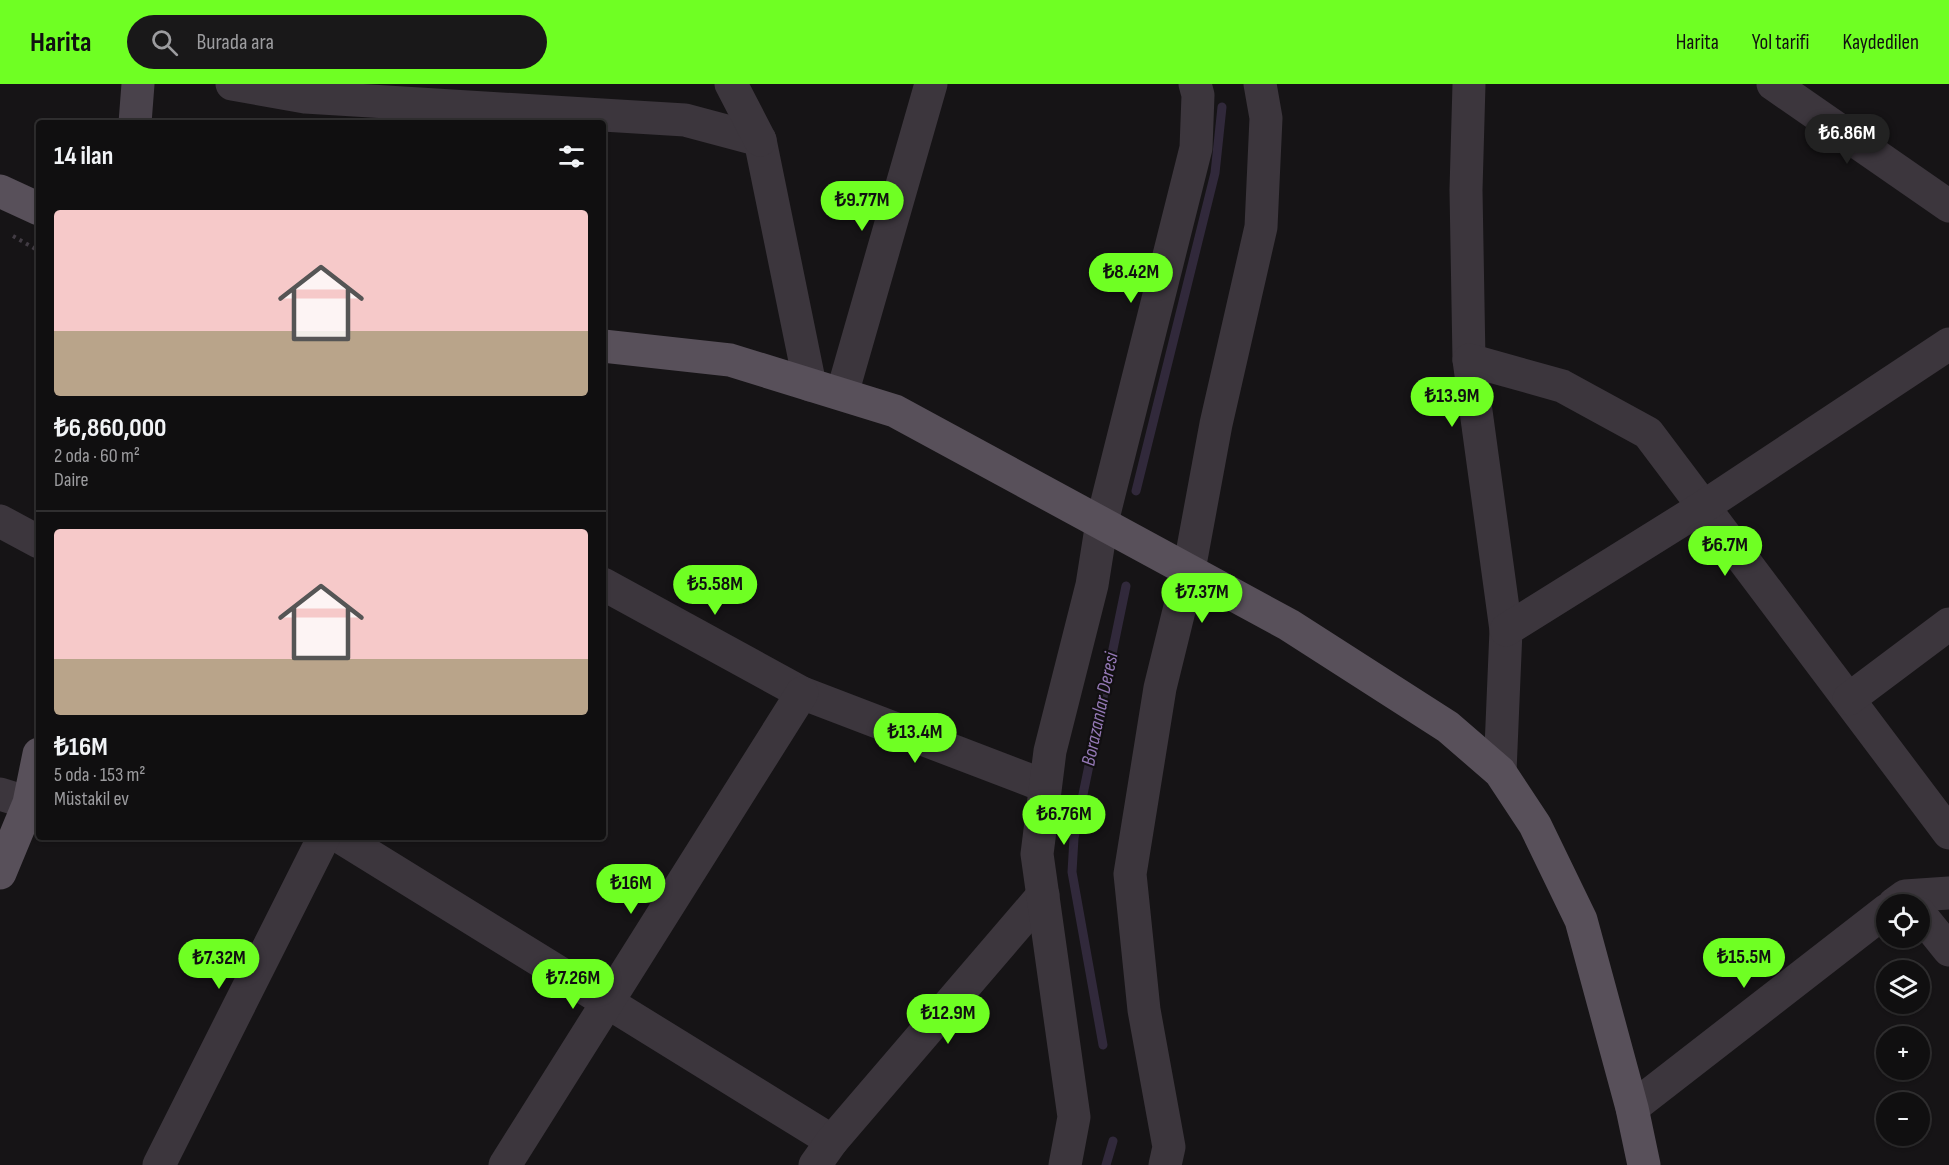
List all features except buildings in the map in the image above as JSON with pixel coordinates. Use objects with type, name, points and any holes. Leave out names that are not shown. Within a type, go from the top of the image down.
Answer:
[{"type":"main road","points":[[135,120],[138,84]]},
{"type":"main road","points":[[0,191],[36,208]]},
{"type":"main road","points":[[606,346],[730,360],[895,411],[1289,625],[1448,727],[1500,772],[1535,825],[1581,920],[1632,1108],[1644,1165]]},
{"type":"main road","points":[[0,873],[36,763]]},
{"type":"street","points":[[232,84],[305,97],[685,120],[759,140]]},
{"type":"street","points":[[731,84],[759,140],[810,385]]},
{"type":"street","points":[[842,394],[931,84]]},
{"type":"street","points":[[1065,1165],[1074,1117],[1037,854],[1050,751],[1092,585],[1102,522],[1196,148],[1198,95],[1195,84]]},
{"type":"street","points":[[1165,1165],[1169,1147],[1144,1010],[1130,874],[1160,688],[1190,570],[1216,424],[1261,228],[1266,118],[1260,84]]},
{"type":"street","points":[[1469,84],[1466,190],[1469,360],[1506,630],[1500,772]]},
{"type":"street","points":[[1773,84],[1949,206]]},
{"type":"street","points":[[1506,630],[1703,507],[1949,344]]},
{"type":"street","points":[[1469,360],[1562,386],[1648,433],[1949,833]]},
{"type":"street","points":[[0,521],[36,540]]},
{"type":"street","points":[[606,586],[802,693],[1046,786]]},
{"type":"street","points":[[1849,699],[1949,624]]},
{"type":"street","points":[[505,1165],[802,693]]},
{"type":"street","points":[[159,1165],[322,840]]},
{"type":"street","points":[[345,840],[607,1001],[824,1153],[1043,895]]},
{"type":"street","points":[[1930,898],[1949,893]]},
{"type":"street","points":[[1632,1108],[1876,927]]},
{"type":"street","points":[[1930,931],[1949,950]]},
{"type":"path","points":[[10,233],[36,249]]},
{"type":"waterway","name":"Borazanlar Deresi","points":[[1136,491],[1215,173],[1222,107]]},
{"type":"waterway","name":"Borazanlar Deresi","points":[[1103,1045],[1072,872],[1074,838],[1126,586]]},
{"type":"waterway","name":"Borazanlar Deresi","points":[[1106,1165],[1113,1141]]}]
